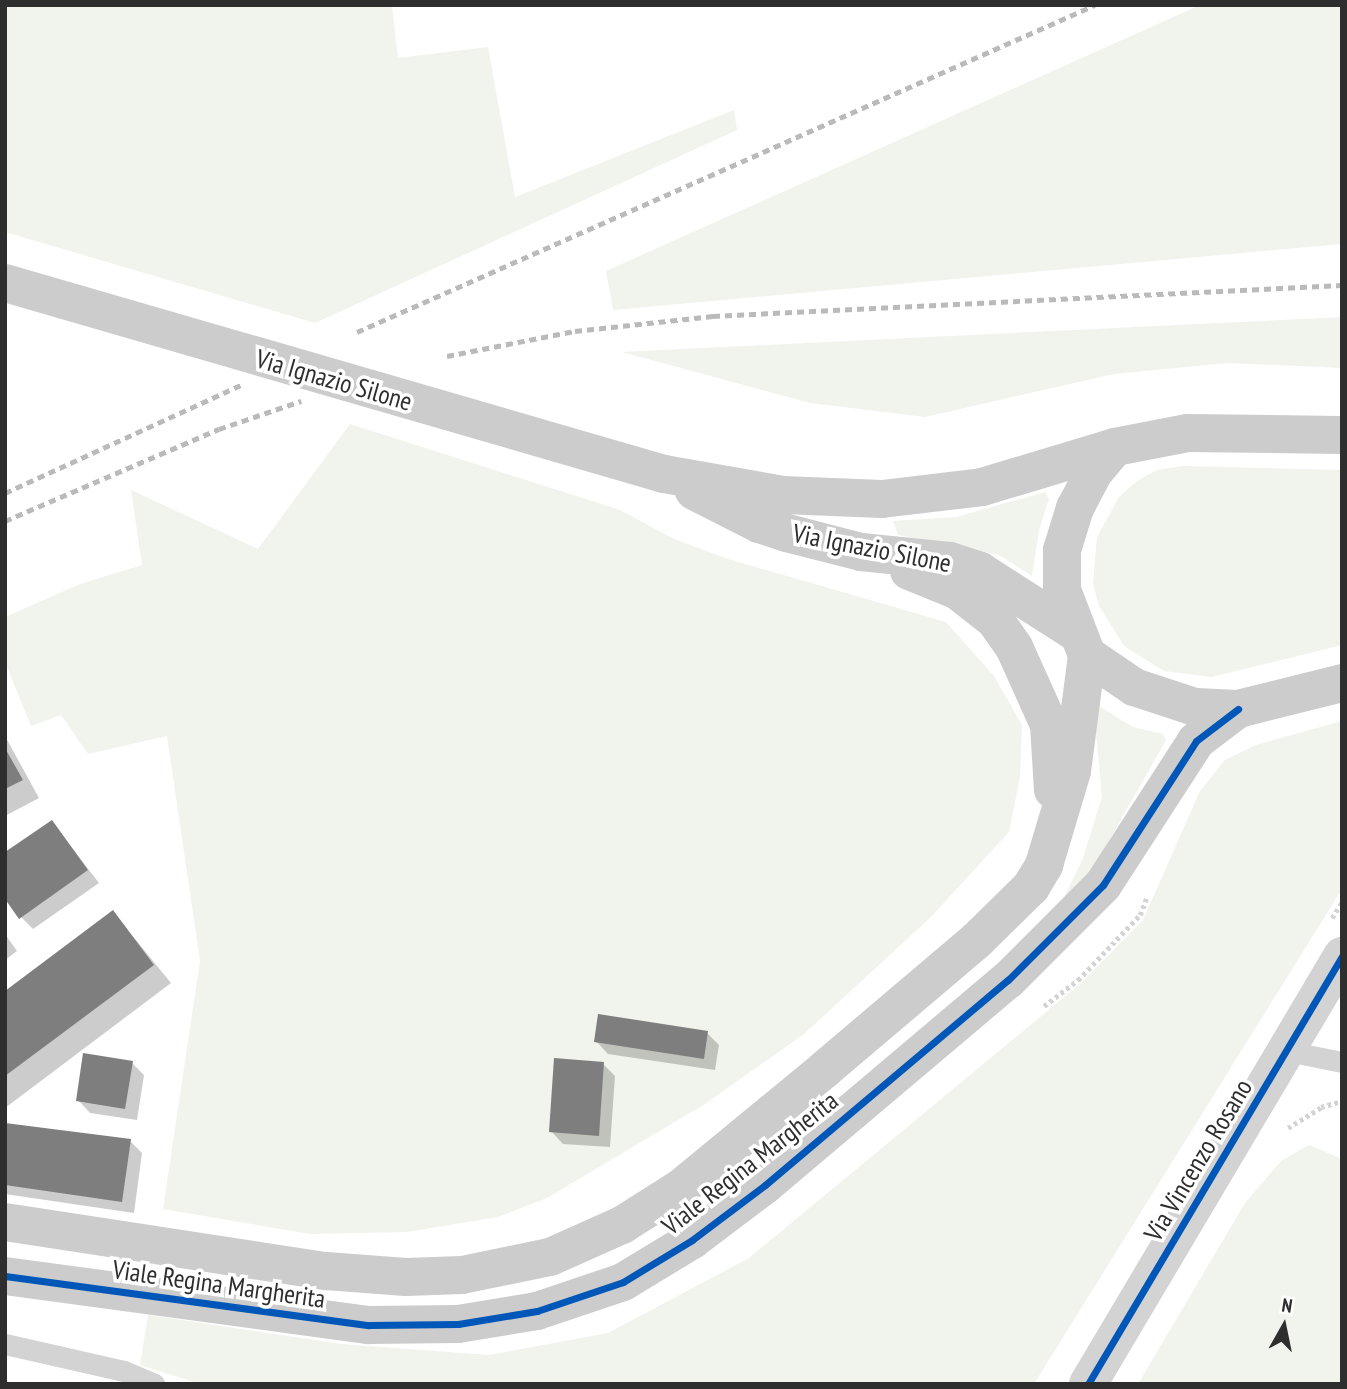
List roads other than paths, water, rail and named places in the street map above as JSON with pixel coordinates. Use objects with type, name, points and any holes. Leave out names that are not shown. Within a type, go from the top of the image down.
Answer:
[{"type":"street","name":"Via Ignazio Silone","points":[[5,284],[41,297],[664,474],[783,495],[882,499],[982,487],[1115,447],[1188,433],[1342,435]]},
{"type":"street","points":[[1081,644],[1062,590],[1062,550],[1075,508],[1094,472],[1115,447]]},
{"type":"street","name":"Via Ignazio Silone","points":[[664,474],[759,524],[861,552],[950,561],[980,570],[1081,644],[1134,687],[1164,700],[1238,709]]},
{"type":"street","points":[[861,552],[958,591],[995,620],[1014,647],[1049,725],[1054,837]]},
{"type":"street","name":"Viale Regina Margherita","points":[[5,1222],[326,1271],[406,1277],[462,1275],[550,1257],[621,1225],[682,1187],[977,940],[1022,896],[1044,865],[1072,771],[1081,644]]},
{"type":"street","points":[[1238,709],[1342,682]]},
{"type":"street","name":"Viale Regina Margherita","points":[[5,1276],[369,1325],[458,1324],[537,1311],[623,1282],[692,1241],[765,1185],[1007,980],[1103,886],[1196,741],[1238,709]]},
{"type":"street","name":"Via Vincenzo Rosano","points":[[1088,1384],[1342,956]]},
{"type":"lane","points":[[1287,1051],[1342,1062]]},
{"type":"lane","points":[[5,1344],[124,1371],[155,1384]]},
{"type":"railway","points":[[357,332],[1095,5]]},
{"type":"railway","points":[[447,356],[575,331],[713,316],[1342,285]]},
{"type":"railway","points":[[5,493],[241,385]]},
{"type":"railway","points":[[5,521],[219,429],[301,401]]}]
